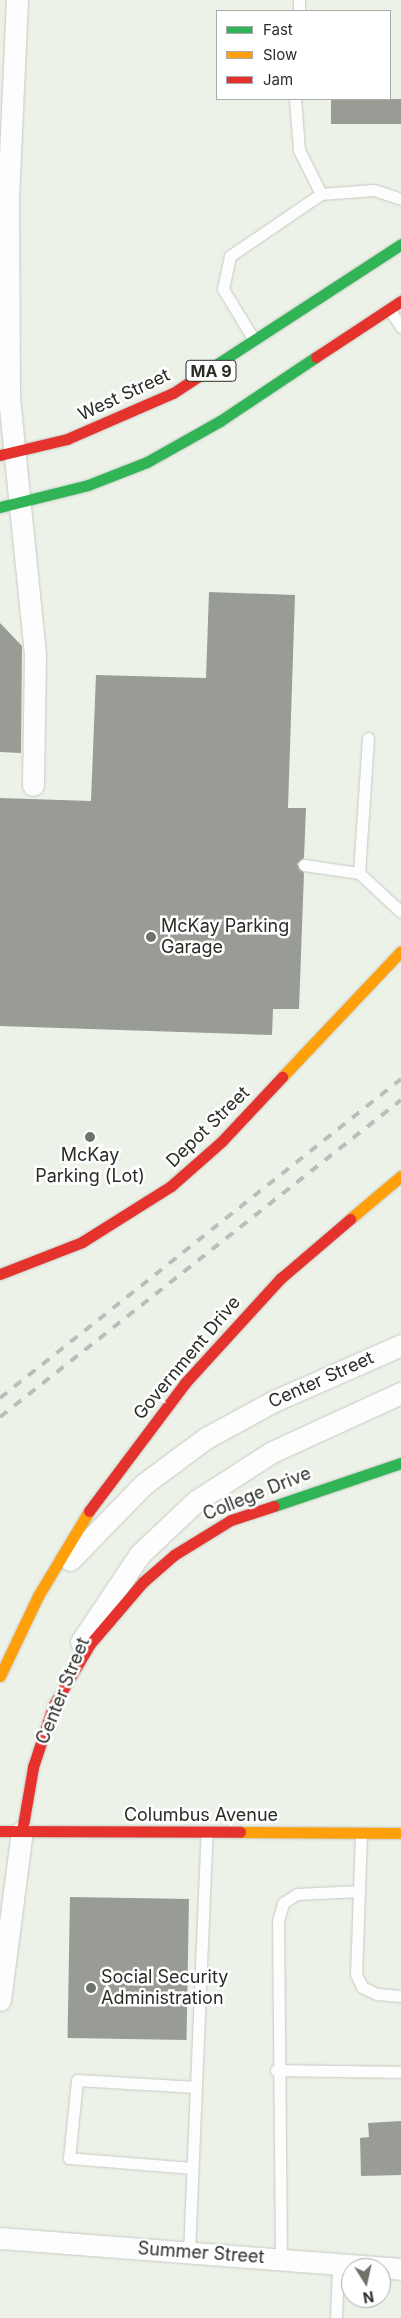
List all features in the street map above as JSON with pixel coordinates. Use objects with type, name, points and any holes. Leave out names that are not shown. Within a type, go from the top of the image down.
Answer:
[{"type":"main road","name":"West Street","points":[[8,454],[122,419],[174,394],[401,244]]},
{"type":"main road","name":"MA 9","points":[[0,507],[22,503],[121,473],[197,436],[401,302]]},
{"type":"main road","name":"Depot Street","points":[[0,1274],[82,1242],[171,1186],[236,1126],[401,951]]},
{"type":"main road","name":"Government Drive","points":[[38,1596],[89,1511],[206,1357],[281,1278],[401,1176]]},
{"type":"main road","name":"College Drive","points":[[53,1706],[90,1644],[115,1614],[143,1582],[195,1540],[264,1506],[401,1463]]},
{"type":"main road","name":"Center Street","points":[[0,1676],[38,1596]]},
{"type":"main road","name":"Center Street","points":[[22,1831],[33,1767],[53,1706]]},
{"type":"main road","name":"Columbus Avenue","points":[[0,1831],[401,1833]]},
{"type":"street","points":[[18,0],[8,196],[8,454],[22,503],[36,654],[33,785]]},
{"type":"street","name":"Center Street","points":[[38,1596],[119,1508],[183,1454],[251,1412],[401,1345]]},
{"type":"street","name":"Center Street","points":[[53,1706],[101,1608],[140,1554],[196,1501],[272,1452],[401,1393]]},
{"type":"street","name":"Center Street","points":[[0,2000],[22,1831]]},
{"type":"street","name":"Summer Street","points":[[0,2238],[338,2266],[401,2269]]},
{"type":"lane","points":[[295,100],[299,150],[322,194]]},
{"type":"lane","points":[[255,342],[223,288],[230,256],[322,194],[374,190],[401,199]]},
{"type":"lane","points":[[389,309],[401,327]]},
{"type":"lane","points":[[359,873],[368,738]]},
{"type":"lane","points":[[304,865],[359,873],[401,912]]},
{"type":"lane","points":[[189,2253],[207,1832]]},
{"type":"lane","points":[[361,1832],[356,1974],[362,1987],[401,1996]]},
{"type":"lane","points":[[281,2260],[276,2070],[278,1921],[282,1903],[297,1894],[359,1891]]},
{"type":"lane","points":[[276,2070],[401,2072]]},
{"type":"lane","points":[[192,2168],[69,2158],[77,2080],[196,2087]]},
{"type":"lane","points":[[336,2318],[338,2266]]},
{"type":"building","points":[[401,99],[401,124],[331,124],[331,100]]},
{"type":"building","name":"McKay Parking Garage","points":[[209,592],[295,595],[288,808],[306,808],[304,858],[297,864],[304,873],[299,1009],[273,1009],[272,1035],[0,1026],[0,798],[91,801],[96,675],[206,678]]},
{"type":"building","points":[[0,623],[22,646],[21,753],[0,752]]},
{"type":"building","points":[[70,1897],[189,1899],[187,2040],[68,2038]]},
{"type":"building","points":[[401,2121],[401,2175],[361,2176],[360,2138],[369,2137],[368,2123]]},
{"type":"railway","points":[[0,1398],[401,1079]]},
{"type":"railway","points":[[0,1417],[401,1100]]},
{"type":"traffic: fast","points":[[211,368],[401,244]]},
{"type":"traffic: fast","points":[[0,507],[88,485],[147,462],[220,421],[316,357]]},
{"type":"traffic: fast","points":[[274,1506],[401,1463]]},
{"type":"traffic: slow","points":[[282,1077],[401,951]]},
{"type":"traffic: slow","points":[[350,1219],[401,1176]]},
{"type":"traffic: slow","points":[[0,1676],[38,1596],[89,1511]]},
{"type":"traffic: slow","points":[[240,1832],[401,1833]]},
{"type":"traffic: jam","points":[[316,357],[401,301]]},
{"type":"traffic: jam","points":[[0,455],[67,439],[173,393],[211,368]]},
{"type":"traffic: jam","points":[[0,1274],[82,1242],[171,1186],[222,1141],[282,1077]]},
{"type":"traffic: jam","points":[[89,1511],[185,1383],[281,1278],[350,1219]]},
{"type":"traffic: jam","points":[[22,1831],[33,1767],[53,1706],[90,1644],[143,1582],[174,1555],[231,1520],[274,1506]]},
{"type":"traffic: jam","points":[[0,1831],[240,1832]]},
{"type":"place","name":"McKay Parking Garage","points":[[151,937]]},
{"type":"place","name":"McKay Parking (Lot)","points":[[90,1137]]},
{"type":"place","name":"Social Security Administration","points":[[91,1988]]}]
